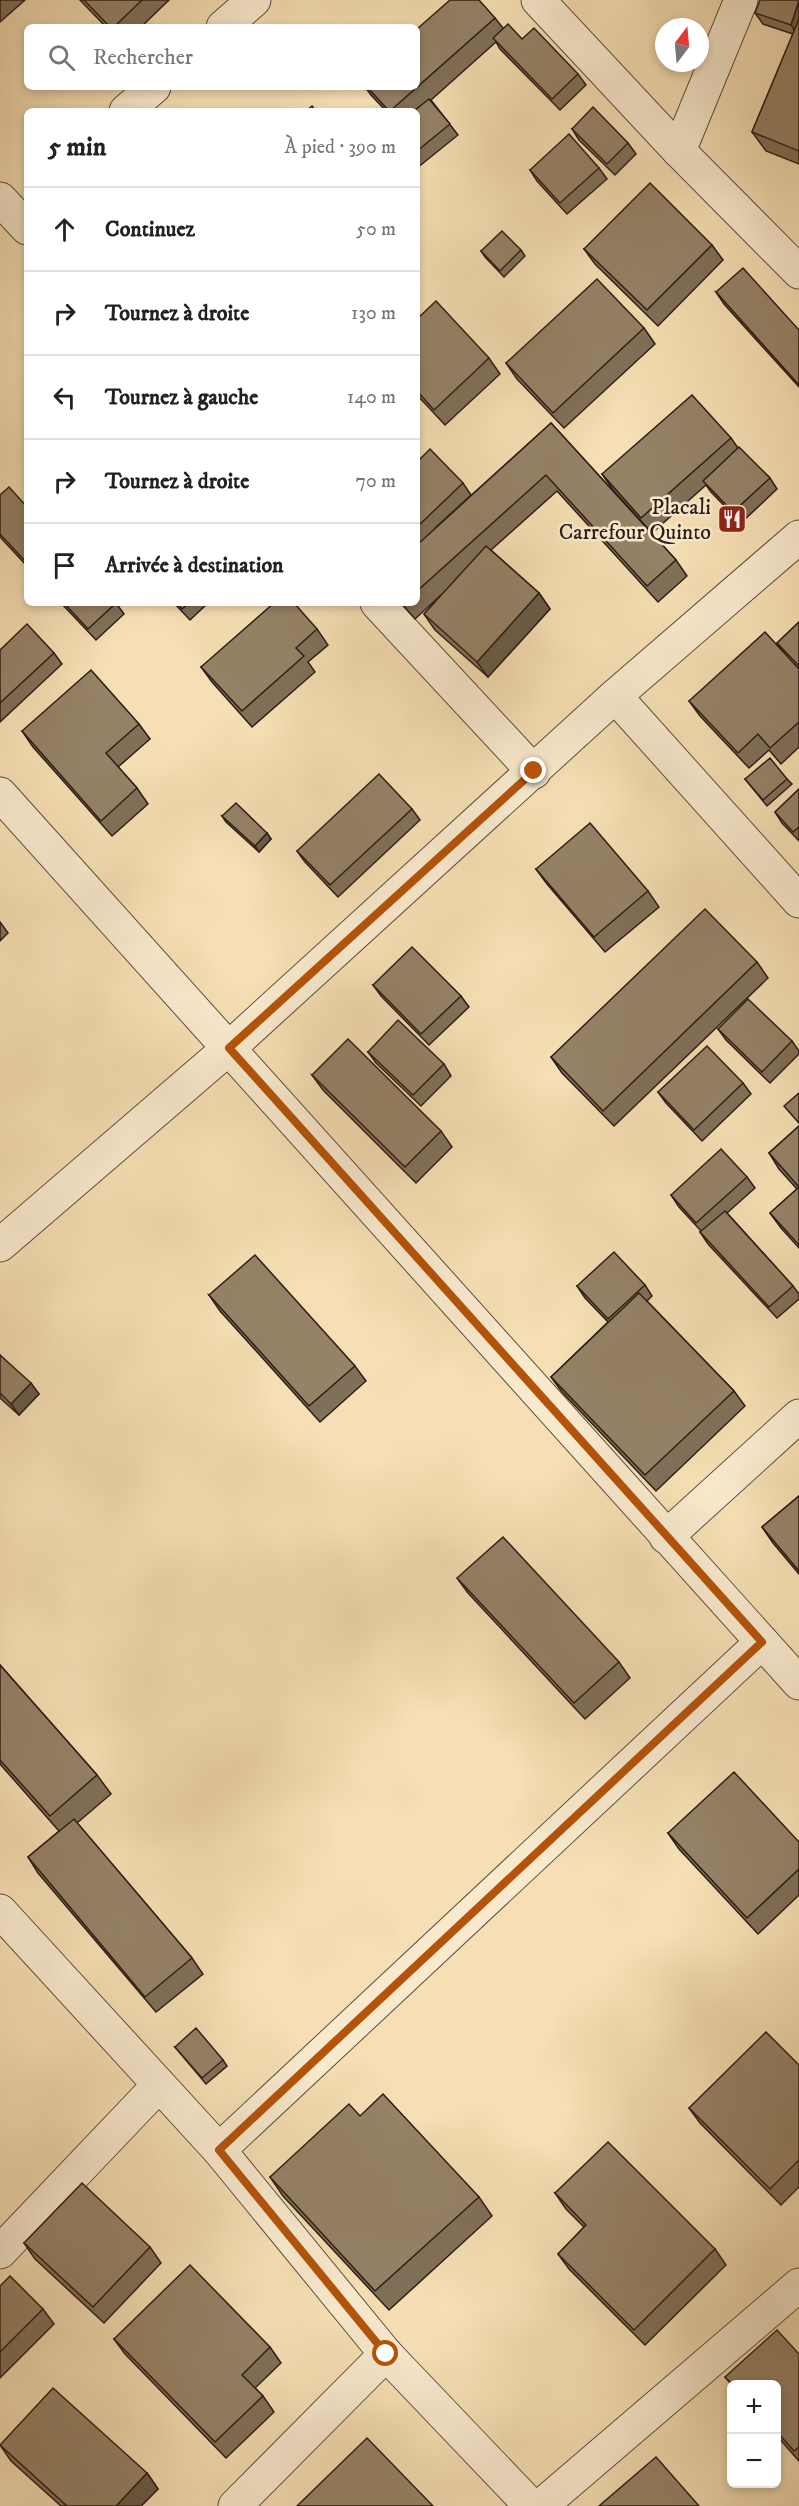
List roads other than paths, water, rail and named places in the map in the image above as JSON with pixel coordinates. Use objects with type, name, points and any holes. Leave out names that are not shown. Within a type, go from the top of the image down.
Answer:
[{"type":"street","points":[[226,24],[254,0]]},
{"type":"street","points":[[538,0],[679,151],[799,272]]},
{"type":"street","points":[[679,151],[741,0]]},
{"type":"street","points":[[130,108],[150,90]]},
{"type":"street","points":[[0,1245],[229,1048],[615,696],[799,537]]},
{"type":"street","points":[[380,606],[534,771]]},
{"type":"street","points":[[615,696],[799,901]]},
{"type":"street","points":[[0,794],[799,1683]]},
{"type":"street","points":[[666,1537],[799,1416]]},
{"type":"street","points":[[219,2150],[762,1642]]},
{"type":"street","points":[[0,1911],[219,2150],[386,2354],[531,2506]]},
{"type":"street","points":[[0,2252],[159,2085]]},
{"type":"street","points":[[541,2506],[799,2285]]},
{"type":"street","points":[[235,2506],[386,2354]]},
{"type":"place","name":"Placali Carrefour Quinto","points":[[732,519]]}]
